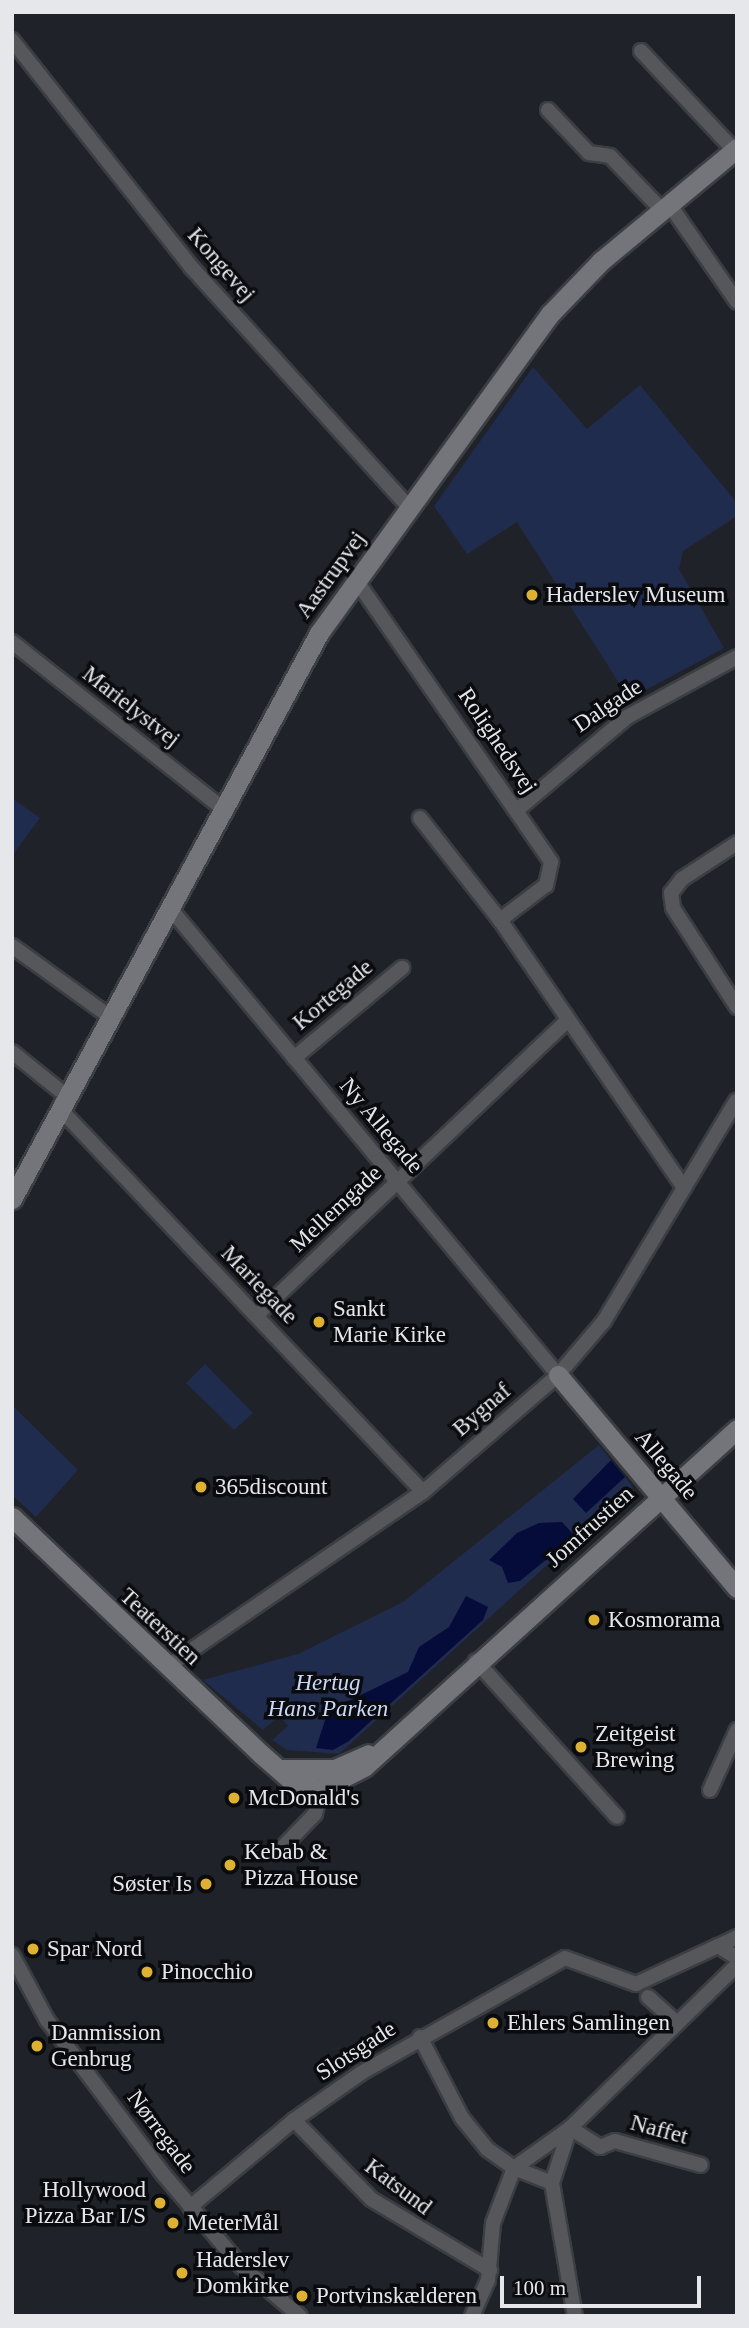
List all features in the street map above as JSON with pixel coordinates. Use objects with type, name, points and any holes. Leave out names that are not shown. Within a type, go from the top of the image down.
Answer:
[{"type":"street","name":"Kongevej","points":[[12,40],[192,268],[410,508]]},
{"type":"street","name":"Aastrupvej","points":[[12,1199],[295,671],[356,580],[550,314],[666,207],[735,149],[641,51]]},
{"type":"street","points":[[548,110],[589,153],[610,156],[666,207],[737,302]]},
{"type":"street","name":"Rolighedsvej","points":[[356,580],[517,810],[553,872],[546,885],[500,920]]},
{"type":"street","name":"Marielystvej","points":[[12,642],[222,808]]},
{"type":"street","name":"Dalgade","points":[[517,810],[627,718],[737,657]]},
{"type":"street","points":[[420,818],[500,920],[684,1188]]},
{"type":"street","points":[[737,843],[682,879],[671,893],[673,908],[737,1007]]},
{"type":"street","name":"Ny Allegade","points":[[169,907],[558,1375]]},
{"type":"street","points":[[12,946],[110,1017]]},
{"type":"street","name":"Kortegade","points":[[294,1058],[402,968]]},
{"type":"street","name":"Mellemgade","points":[[257,1315],[568,1020]]},
{"type":"street","points":[[12,1052],[65,1104]]},
{"type":"street","name":"Bygnaf","points":[[167,1667],[423,1492],[558,1375],[604,1321],[736,1101]]},
{"type":"street","name":"Mariegade","points":[[65,1104],[423,1492]]},
{"type":"street","name":"Allegade","points":[[558,1375],[737,1588]]},
{"type":"street","name":"Jomfrustien","points":[[321,1789],[352,1777],[379,1748],[737,1429]]},
{"type":"street","name":"Teaterstien","points":[[12,1517],[167,1667],[278,1769]]},
{"type":"street","points":[[476,1661],[617,1817]]},
{"type":"street","points":[[710,1790],[737,1730]]},
{"type":"street","name":"Jomfrustien","points":[[278,1769],[335,1769],[379,1748]]},
{"type":"street","points":[[278,1769],[293,1782],[321,1789],[315,1814],[283,1847]]},
{"type":"street","points":[[718,1947],[737,1937]]},
{"type":"street","points":[[718,1947],[737,1958]]},
{"type":"street","name":"Slotsgade","points":[[190,2207],[295,2120],[420,2037],[565,1958],[636,1984],[718,1947]]},
{"type":"street","name":"Nørregade","points":[[12,1955],[17,1981],[190,2207],[241,2266],[300,2316]]},
{"type":"street","name":"Naffet","points":[[514,2168],[570,2128],[737,1965]]},
{"type":"street","points":[[648,1997],[677,2023]]},
{"type":"street","points":[[420,2037],[462,2118],[487,2149],[514,2168],[552,2183],[575,2316]]},
{"type":"street","name":"Katsund","points":[[295,2120],[371,2199],[475,2266],[490,2270]]},
{"type":"street","name":"Naffet","points":[[570,2128],[600,2147],[615,2141],[701,2165]]},
{"type":"street","name":"Naffet","points":[[552,2183],[570,2128]]},
{"type":"street","points":[[472,2316],[490,2270],[493,2223],[514,2168]]},
{"type":"green space","points":[[533,367],[587,429],[640,385],[737,503],[737,516],[683,551],[679,569],[724,648],[629,699],[517,522],[467,554],[434,506]]},
{"type":"green space","points":[[12,798],[40,818],[12,856]]},
{"type":"green space","points":[[205,1364],[253,1413],[234,1430],[186,1383]]},
{"type":"green space","points":[[12,1405],[78,1470],[36,1517],[12,1495]]},
{"type":"green space","name":"Hertug Hans Parken","points":[[599,1445],[633,1487],[339,1754],[287,1750],[272,1740],[288,1726],[279,1716],[263,1730],[203,1680],[298,1654],[403,1602]]},
{"type":"shaded area","points":[[611,1460],[625,1477],[586,1513],[573,1499]]},
{"type":"shaded area","points":[[562,1522],[573,1534],[569,1541],[520,1581],[508,1583],[502,1567],[489,1560],[517,1533],[539,1523]]},
{"type":"shaded area","points":[[466,1596],[488,1607],[483,1620],[349,1741],[333,1750],[316,1748],[328,1711],[408,1672],[419,1647],[449,1627]]},
{"type":"place","name":"Haderslev Museum","points":[[532,595]]},
{"type":"place","name":"Sankt Marie Kirke","points":[[319,1322]]},
{"type":"place","name":"365discount","points":[[201,1487]]},
{"type":"place","name":"Kosmorama","points":[[594,1620]]},
{"type":"place","name":"Zeitgeist Brewing","points":[[581,1747]]},
{"type":"place","name":"McDonald's","points":[[234,1798]]},
{"type":"place","name":"Kebab & Pizza House","points":[[230,1865]]},
{"type":"place","name":"Søster Is","points":[[206,1884]]},
{"type":"place","name":"Spar Nord","points":[[33,1949]]},
{"type":"place","name":"Pinocchio","points":[[147,1972]]},
{"type":"place","name":"Ehlers Samlingen","points":[[493,2023]]},
{"type":"place","name":"Danmission Genbrug","points":[[37,2046]]},
{"type":"place","name":"Hollywood Pizza Bar I/S","points":[[160,2203]]},
{"type":"place","name":"MeterMål","points":[[173,2223]]},
{"type":"place","name":"Haderslev Domkirke","points":[[182,2273]]},
{"type":"place","name":"Portvinskælderen","points":[[302,2296]]}]
